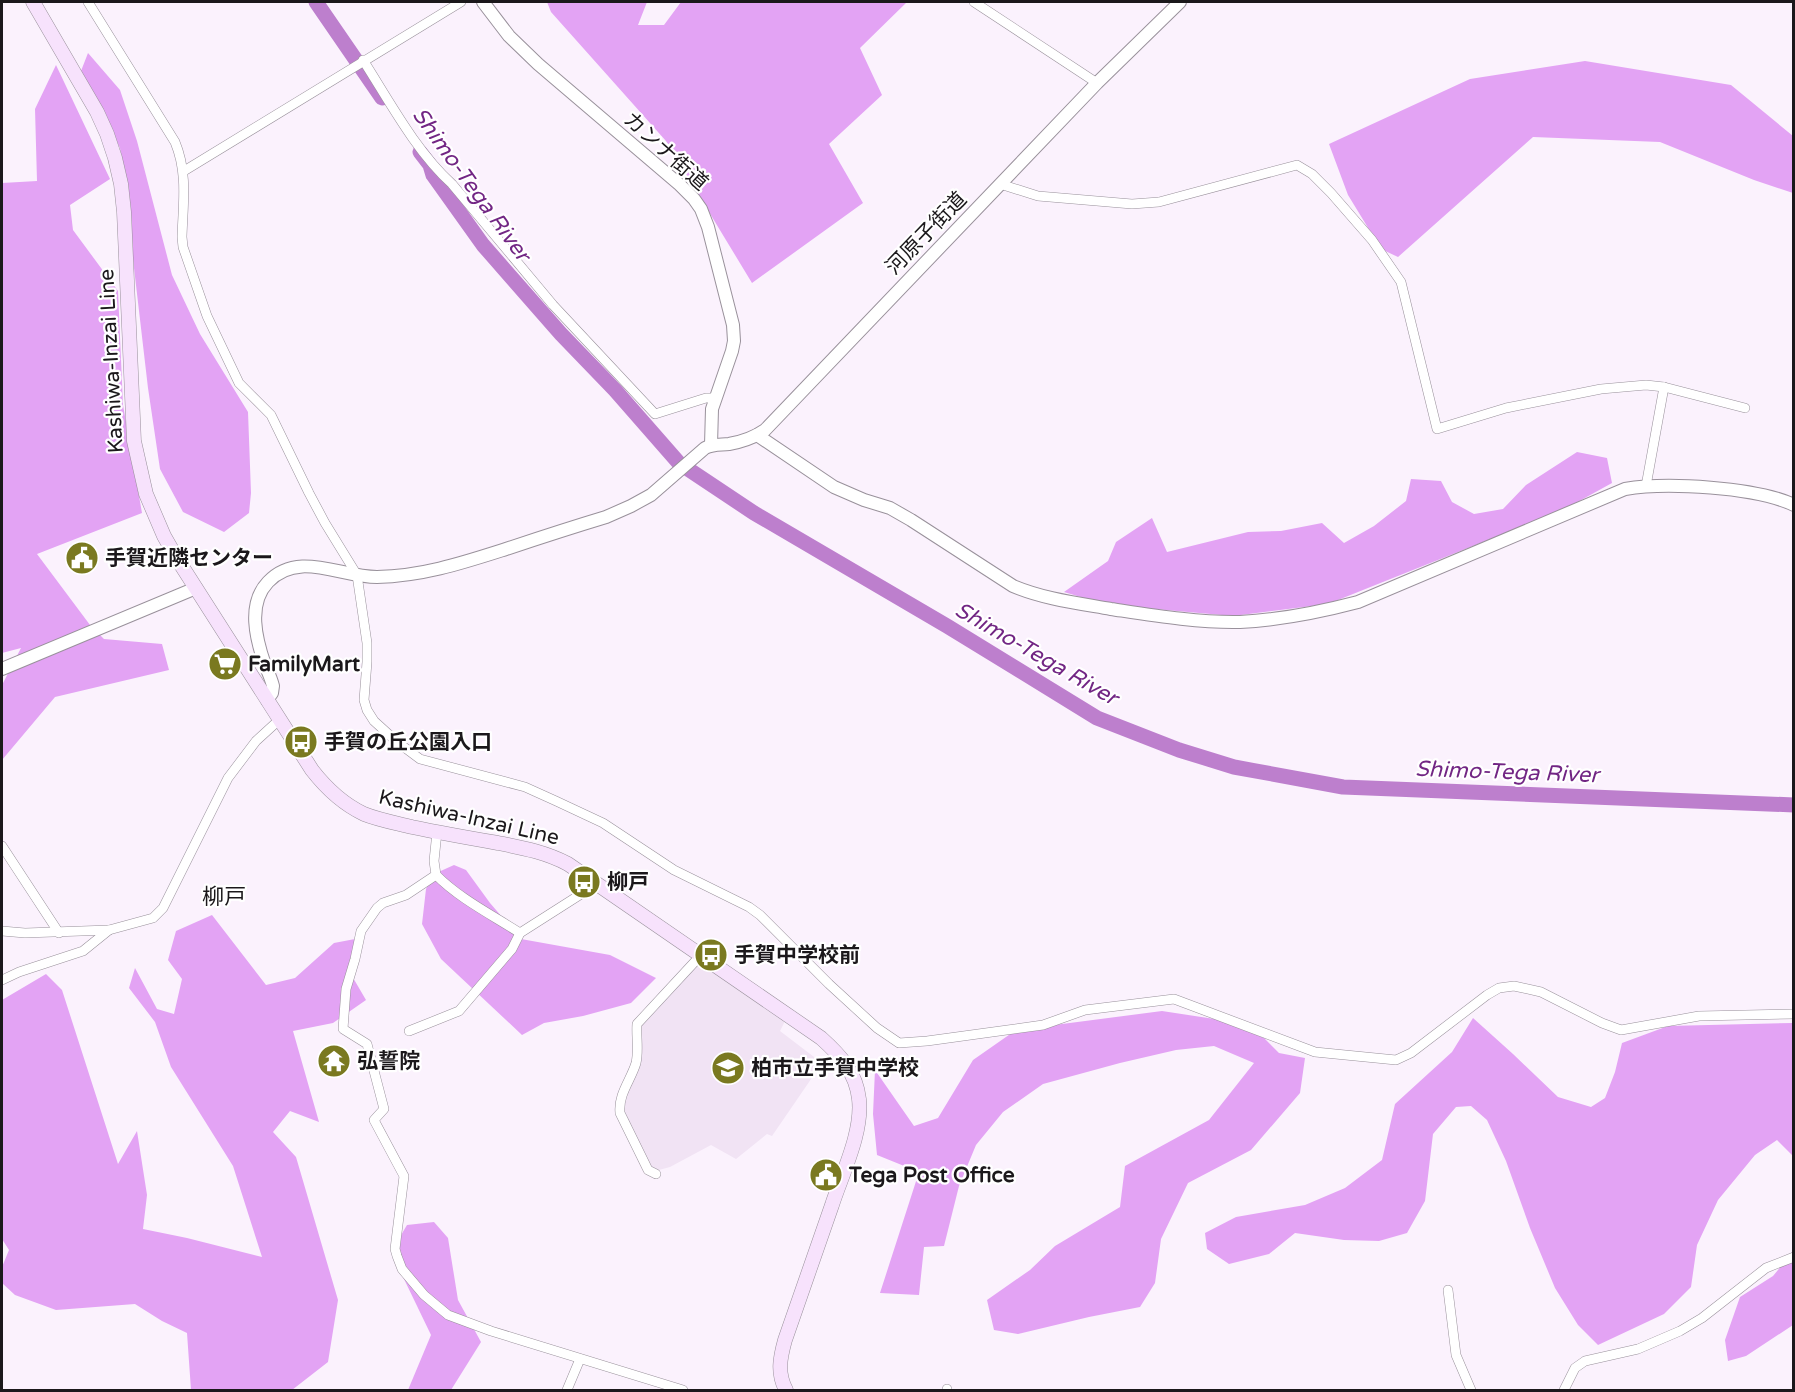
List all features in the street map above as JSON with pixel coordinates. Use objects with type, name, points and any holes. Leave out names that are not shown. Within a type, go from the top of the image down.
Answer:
[{"type":"main road","name":"Kashiwa-Inzai Line","points":[[33,2],[97,112],[115,158],[121,184],[134,441],[146,494],[164,536],[279,720],[322,783],[347,804],[364,814],[382,820],[550,854],[595,882],[821,1038],[846,1062],[857,1086],[860,1100],[859,1115],[853,1140],[781,1356],[779,1370],[786,1390]]},
{"type":"street","points":[[88,2],[181,155],[184,171],[183,247],[207,316],[239,383],[271,415],[325,523],[357,575],[367,643],[364,700],[366,710],[374,721],[396,741],[420,759],[525,787],[603,824],[675,870],[749,907],[760,915],[829,984],[878,1028],[899,1043],[1043,1024],[1085,1010],[1174,999],[1315,1052],[1396,1060],[1406,1057],[1499,988],[1514,986],[1541,992],[1602,1023],[1621,1030],[1699,1016],[1794,1014]]},
{"type":"street","points":[[184,171],[461,2]]},
{"type":"street","name":"カンナ街道","points":[[483,2],[510,36],[538,64],[680,185],[701,209],[716,253],[735,341],[712,409],[711,445]]},
{"type":"street","points":[[974,2],[1097,83]]},
{"type":"street","name":"河原子街道","points":[[267,699],[272,693],[273,686],[256,630],[255,613],[263,588],[279,573],[292,567],[307,565],[374,577],[441,569],[606,517],[651,495],[698,453],[711,445],[731,444],[765,430],[999,184],[1180,2]]},
{"type":"street","points":[[363,60],[411,134],[439,172],[452,184],[553,305],[655,414],[706,398],[715,398]]},
{"type":"street","points":[[999,184],[1038,196],[1132,204],[1159,202],[1297,165],[1312,174],[1331,193],[1372,240],[1401,282],[1437,429],[1506,408],[1601,389],[1646,385],[1664,387],[1745,408]]},
{"type":"street","points":[[1646,486],[1664,387]]},
{"type":"street","points":[[757,435],[834,487],[890,508],[1000,579],[1021,590],[1051,599],[1138,613],[1211,621],[1259,620],[1317,612],[1358,602],[1625,489],[1659,485],[1733,490],[1782,499],[1794,505]]},
{"type":"street","points":[[2,669],[196,588]]},
{"type":"street","points":[[2,932],[59,933],[109,930],[153,918],[163,908],[228,778],[256,741],[279,720]]},
{"type":"street","points":[[437,832],[434,861],[436,875],[464,898],[520,933]]},
{"type":"street","points":[[2,846],[59,933]]},
{"type":"street","points":[[436,875],[406,895],[383,903],[377,908],[361,931],[346,989],[343,1029],[366,1044],[384,1109],[374,1120],[404,1176],[395,1249],[402,1269],[424,1295],[448,1315],[683,1390]]},
{"type":"street","points":[[409,1031],[459,1011],[508,954],[520,933],[589,889],[595,882]]},
{"type":"street","points":[[2,980],[19,972],[83,951],[109,930]]},
{"type":"street","points":[[656,1174],[648,1170],[620,1113],[619,1105],[635,1065],[637,1024],[701,955]]},
{"type":"street","points":[[1564,1390],[1575,1368],[1585,1361],[1638,1349],[1680,1331],[1702,1318],[1766,1269],[1794,1257]]},
{"type":"street","points":[[1448,1290],[1456,1355],[1471,1390]]},
{"type":"street","points":[[567,1390],[580,1359]]},
{"type":"shaded area","points":[[547,2],[647,2],[638,25],[664,25],[681,2],[907,2],[860,48],[882,95],[829,144],[863,203],[752,283],[666,141],[551,12]]},
{"type":"shaded area","points":[[88,53],[120,90],[137,141],[172,275],[200,334],[248,412],[251,493],[249,513],[224,532],[183,512],[160,469],[148,388],[120,148],[81,71]]},
{"type":"shaded area","points":[[1585,61],[1731,85],[1793,136],[1793,193],[1754,180],[1660,142],[1533,137],[1398,257],[1381,249],[1348,195],[1329,144],[1470,79]]},
{"type":"shaded area","points":[[56,65],[110,179],[70,205],[73,230],[118,291],[123,405],[142,513],[37,554],[90,625],[104,639],[162,644],[169,670],[55,697],[2,760],[2,685],[21,648],[2,653],[2,183],[37,181],[35,109]]},
{"type":"shaded area","points":[[1577,452],[1607,458],[1612,483],[1563,510],[1328,604],[1233,616],[1132,607],[1064,592],[1108,561],[1116,542],[1152,518],[1167,552],[1248,532],[1281,531],[1322,523],[1344,543],[1374,526],[1406,501],[1411,479],[1441,481],[1452,502],[1474,514],[1503,509],[1526,485]]},
{"type":"shaded area","points":[[454,865],[466,870],[490,903],[521,939],[610,955],[656,978],[631,1003],[583,1016],[544,1023],[522,1035],[441,959],[422,924],[426,889],[434,874]]},
{"type":"shaded area","points":[[212,915],[266,985],[295,978],[334,943],[355,939],[352,976],[366,1000],[333,1023],[293,1031],[319,1122],[290,1111],[273,1132],[296,1157],[338,1300],[328,1362],[292,1390],[191,1390],[187,1333],[135,1304],[56,1310],[15,1295],[2,1283],[2,1267],[9,1250],[2,1239],[2,1000],[46,974],[62,990],[118,1164],[137,1131],[147,1195],[143,1229],[262,1257],[233,1166],[171,1067],[155,1022],[129,988],[135,968],[157,1009],[174,1014],[182,979],[168,960],[176,931]]},
{"type":"shaded area","name":"柏市立手賀中学校","points":[[695,964],[702,964],[785,1021],[780,1031],[818,1060],[820,1066],[772,1136],[767,1134],[736,1159],[711,1145],[670,1167],[655,1171],[651,1168],[623,1109],[639,1029]]},
{"type":"shaded area","points":[[1162,1011],[1221,1020],[1264,1038],[1279,1053],[1305,1058],[1300,1093],[1251,1150],[1188,1183],[1161,1239],[1155,1283],[1140,1307],[1018,1334],[994,1330],[987,1300],[1030,1270],[1055,1246],[1120,1207],[1125,1166],[1209,1120],[1254,1063],[1214,1046],[1176,1050],[1043,1084],[1003,1112],[976,1145],[959,1186],[944,1246],[924,1247],[919,1295],[880,1293],[919,1172],[877,1155],[873,1114],[875,1070],[914,1126],[938,1118],[973,1060],[1016,1030]]},
{"type":"shaded area","points":[[1473,1018],[1558,1097],[1591,1107],[1605,1098],[1615,1072],[1622,1043],[1668,1026],[1793,1023],[1793,1156],[1777,1140],[1755,1155],[1718,1200],[1697,1245],[1691,1287],[1664,1314],[1598,1345],[1578,1325],[1555,1288],[1506,1161],[1487,1120],[1471,1106],[1456,1107],[1433,1134],[1425,1201],[1407,1233],[1379,1241],[1344,1240],[1295,1233],[1269,1254],[1229,1264],[1207,1249],[1205,1233],[1236,1217],[1305,1205],[1345,1188],[1382,1160],[1395,1104],[1452,1052]]},
{"type":"shaded area","points":[[434,1222],[448,1238],[458,1300],[481,1342],[451,1390],[408,1390],[431,1335],[391,1252],[407,1225]]},
{"type":"shaded area","points":[[1793,1252],[1793,1325],[1746,1356],[1728,1361],[1725,1340],[1740,1297],[1773,1276]]},
{"type":"waterway","name":"Shimo-Tega River","points":[[316,2],[382,98]]},
{"type":"waterway","name":"Shimo-Tega River","points":[[420,152],[430,165],[433,175],[483,245],[678,462]]},
{"type":"waterway","name":"Shimo-Tega River","points":[[688,469],[754,513],[947,626],[1097,718],[1179,750],[1234,767],[1343,787],[1794,805]]},
{"type":"place","name":"手賀近隣センター","points":[[82,558]]},
{"type":"place","name":"FamilyMart","points":[[225,664]]},
{"type":"place","name":"手賀の丘公園入口","points":[[301,742]]},
{"type":"place","name":"柳戸","points":[[584,882]]},
{"type":"place","name":"手賀中学校前","points":[[711,955]]},
{"type":"place","name":"弘誓院","points":[[334,1061]]},
{"type":"place","name":"柏市立手賀中学校","points":[[728,1068]]},
{"type":"place","name":"Tega Post Office","points":[[826,1175]]},
{"type":"district","name":"柳戸","points":[[224,896]]}]
